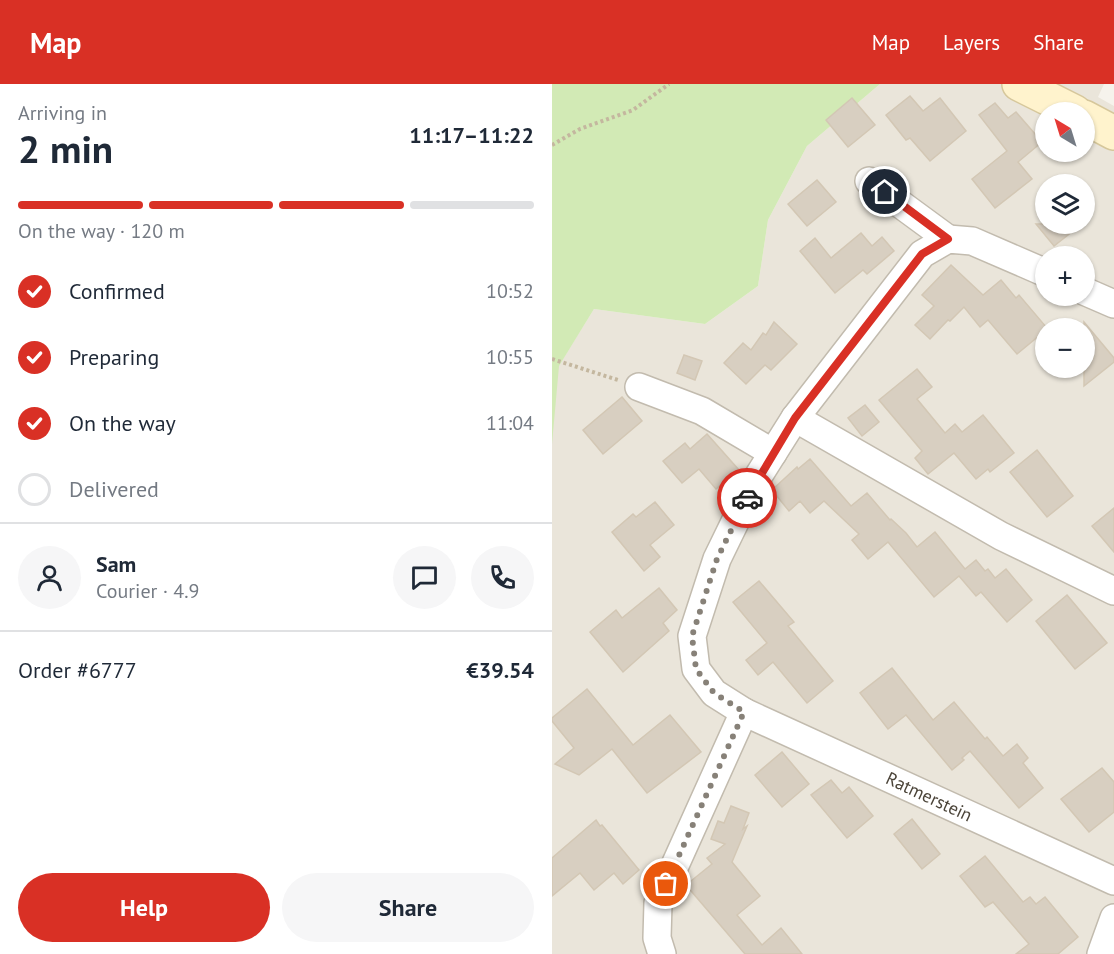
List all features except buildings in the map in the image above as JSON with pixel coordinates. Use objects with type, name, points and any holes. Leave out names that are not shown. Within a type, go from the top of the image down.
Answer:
[{"type":"street","points":[[1019,84],[1055,102]]},
{"type":"street","points":[[1095,123],[1114,133]]},
{"type":"street","points":[[869,181],[948,239],[972,241],[1035,268]]},
{"type":"street","name":"Ratmerstein","points":[[948,239],[922,254],[795,418],[754,483],[717,559],[692,636],[696,669],[714,693],[744,712],[1114,881]]},
{"type":"street","points":[[1095,296],[1114,304]]},
{"type":"street","points":[[639,387],[702,411],[773,453]]},
{"type":"street","points":[[795,418],[1001,536],[1114,591]]},
{"type":"street","points":[[662,954],[657,938],[658,903],[744,712]]},
{"type":"street","points":[[1101,954],[1114,918]]},
{"type":"path","points":[[552,145],[580,129],[633,110],[669,84]]},
{"type":"path","points":[[552,359],[639,387]]},
{"type":"shaded area","points":[[880,84],[1104,84],[1098,97],[1114,106],[1114,954],[552,954],[552,432],[558,367],[594,309],[705,324],[758,286],[768,220],[807,146]]},
{"type":"green space","points":[[552,84],[880,84],[807,146],[768,220],[758,286],[705,324],[594,309],[559,366],[552,444]]},
{"type":"way so far","points":[[666,884],[744,712],[714,693],[696,669],[692,636],[717,559],[747,498]]},
{"type":"route","points":[[747,498],[795,418],[922,254],[948,239],[885,192]]}]
